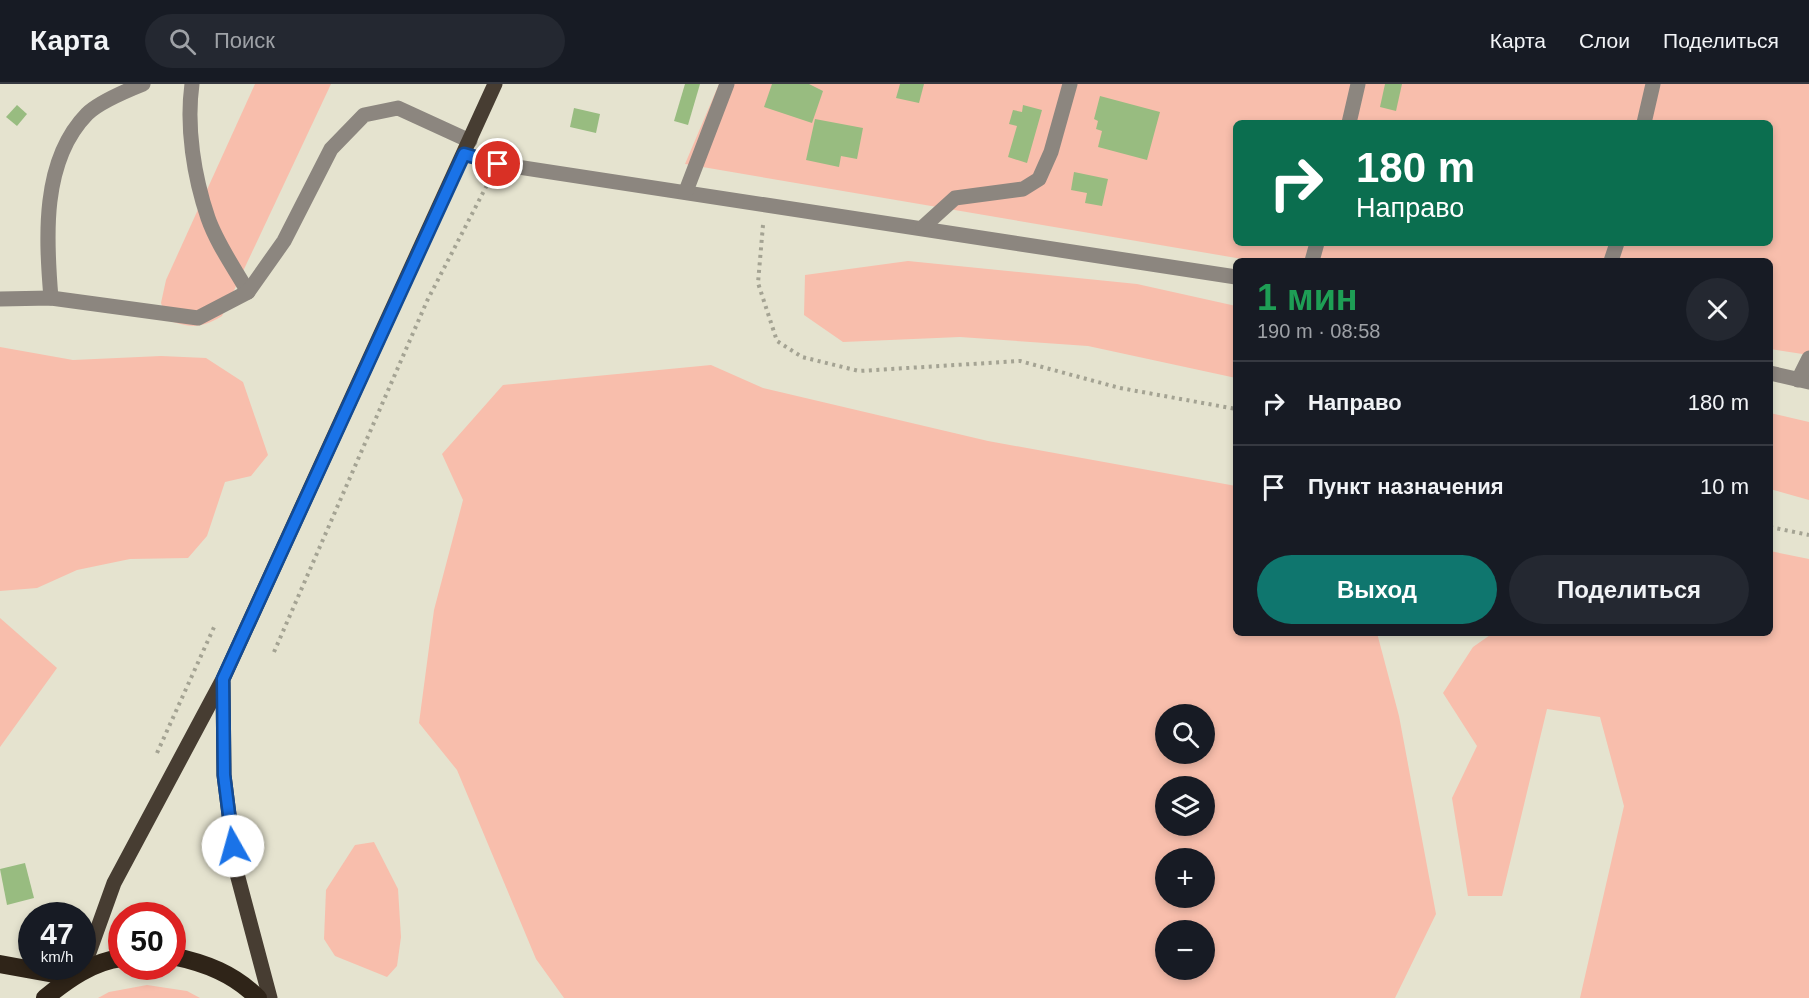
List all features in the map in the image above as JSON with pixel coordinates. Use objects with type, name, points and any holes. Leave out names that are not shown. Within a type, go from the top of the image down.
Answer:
[{"type":"highway","points":[[186,959],[203,962],[243,983],[258,998]]},
{"type":"highway","points":[[0,964],[18,966]]},
{"type":"highway","points":[[45,998],[68,980]]},
{"type":"main road","points":[[96,927],[114,884],[223,679],[495,84]]},
{"type":"main road","points":[[223,679],[224,775],[236,870],[270,998]]},
{"type":"lane","points":[[51,298],[46,234],[55,177],[66,144],[87,113],[143,84]]},
{"type":"lane","points":[[192,84],[190,100],[195,166],[208,220],[248,292]]},
{"type":"lane","points":[[686,191],[727,84]]},
{"type":"lane","points":[[923,227],[955,198],[1023,189],[1040,179],[1051,152],[1070,84]]},
{"type":"lane","points":[[1350,120],[1358,84]]},
{"type":"lane","points":[[1645,120],[1653,84]]},
{"type":"lane","points":[[0,299],[51,298],[198,318],[248,292],[284,241],[331,149],[364,115],[398,108],[498,164],[923,227],[1233,277]]},
{"type":"lane","points":[[1773,374],[1804,381],[1809,358]]},
{"type":"path","points":[[274,652],[427,301],[498,164]]},
{"type":"path","points":[[764,203],[758,283],[777,340],[802,357],[860,371],[1020,361],[1120,388],[1233,408]]},
{"type":"path","points":[[1773,528],[1809,535]]},
{"type":"path","points":[[156,755],[215,625]]},
{"type":"shaded area","points":[[255,84],[331,84],[222,316],[195,326],[167,320],[161,303],[166,280]]},
{"type":"shaded area","points":[[719,84],[1809,84],[1809,355],[1773,349],[1773,258],[1236,258],[685,164]]},
{"type":"shaded area","points":[[908,261],[1137,284],[1233,305],[1233,377],[1088,346],[960,337],[843,342],[804,315],[805,275]]},
{"type":"shaded area","points":[[0,347],[73,360],[161,356],[206,358],[243,382],[268,455],[251,476],[225,482],[207,536],[188,558],[130,559],[77,570],[37,588],[0,591]]},
{"type":"shaded area","points":[[711,365],[763,388],[988,441],[1233,485],[1233,636],[1378,636],[1399,716],[1436,914],[1395,998],[564,998],[536,959],[457,770],[419,723],[434,610],[463,500],[442,454],[503,385]]},
{"type":"shaded area","points":[[1773,414],[1809,422],[1809,500],[1773,490]]},
{"type":"shaded area","points":[[1773,552],[1809,559],[1809,998],[1580,998],[1624,806],[1600,717],[1547,709],[1502,896],[1468,896],[1452,798],[1477,746],[1443,693],[1473,647],[1489,636],[1773,636]]},
{"type":"shaded area","points":[[0,618],[57,668],[0,747]]},
{"type":"shaded area","points":[[374,842],[398,889],[401,937],[397,966],[387,977],[335,956],[324,939],[326,890],[355,845]]},
{"type":"shaded area","points":[[147,985],[187,991],[200,998],[98,998],[109,992]]},
{"type":"building","points":[[685,84],[700,84],[688,125],[674,121]]},
{"type":"building","points":[[772,84],[809,84],[823,91],[812,123],[764,107]]},
{"type":"building","points":[[900,84],[924,84],[919,103],[896,98]]},
{"type":"building","points":[[1385,84],[1402,84],[1396,111],[1380,107]]},
{"type":"building","points":[[1100,96],[1160,112],[1147,160],[1098,147],[1102,131],[1096,129],[1098,121],[1094,119]]},
{"type":"building","points":[[17,105],[27,114],[17,126],[6,117]]},
{"type":"building","points":[[1023,105],[1042,110],[1027,163],[1008,157],[1017,126],[1009,124],[1013,110],[1022,112]]},
{"type":"building","points":[[574,108],[600,114],[596,133],[570,127]]},
{"type":"building","points":[[815,119],[863,128],[857,159],[841,156],[839,167],[806,160]]},
{"type":"building","points":[[1074,172],[1108,179],[1102,206],[1085,203],[1087,193],[1071,190]]},
{"type":"building","points":[[25,863],[34,898],[7,905],[0,869]]},
{"type":"route","points":[[233,846],[224,775],[223,679],[464,154],[498,164]]}]
